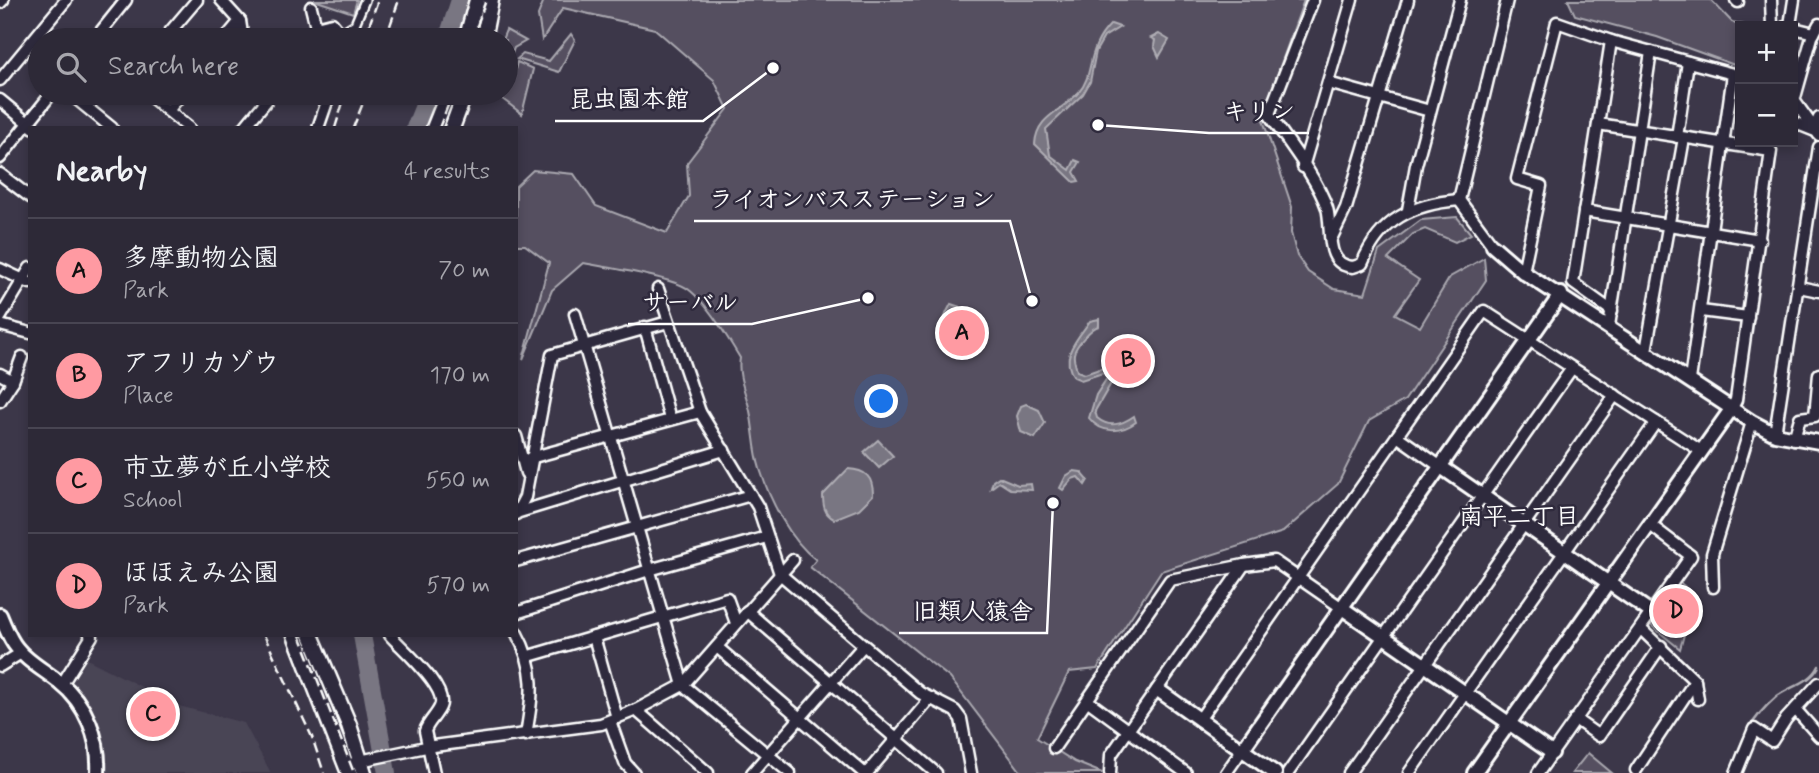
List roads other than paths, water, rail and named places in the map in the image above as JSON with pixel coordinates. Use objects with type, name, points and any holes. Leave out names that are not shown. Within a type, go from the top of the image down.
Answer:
[{"type":"main road","points":[[469,28],[477,0]]},
{"type":"main road","points":[[485,28],[491,0]]},
{"type":"main road","points":[[435,126],[443,105]]},
{"type":"main road","points":[[453,126],[461,105]]},
{"type":"main road","points":[[296,637],[355,767]]},
{"type":"main road","points":[[311,637],[355,767]]},
{"type":"street","points":[[43,28],[66,0]]},
{"type":"street","points":[[104,28],[126,0]]},
{"type":"street","points":[[173,28],[197,0]]},
{"type":"street","points":[[220,0],[240,21],[241,28]]},
{"type":"street","points":[[348,28],[355,24],[365,0]]},
{"type":"street","points":[[1312,0],[1269,114],[1327,209],[1330,240],[1338,262],[1353,267],[1362,264],[1370,244],[1408,210],[1436,202],[1459,200]]},
{"type":"street","points":[[1303,167],[1352,0]]},
{"type":"street","points":[[1330,240],[1346,208],[1408,0]]},
{"type":"street","points":[[1408,210],[1430,111],[1460,0]]},
{"type":"street","points":[[1507,0],[1459,200],[1493,246],[1523,272],[1561,294],[1752,422],[1775,434],[1819,442]]},
{"type":"street","points":[[1771,0],[1772,21]]},
{"type":"street","points":[[1789,21],[1794,0]]},
{"type":"street","points":[[311,7],[316,27],[332,23],[336,28]]},
{"type":"street","points":[[234,28],[240,21]]},
{"type":"street","points":[[1523,272],[1541,186],[1517,179],[1557,22],[1611,41],[1733,74],[1690,380]]},
{"type":"street","points":[[1798,27],[1816,28],[1798,84]]},
{"type":"street","points":[[1611,41],[1573,283],[1612,311]]},
{"type":"street","points":[[0,80],[28,46]]},
{"type":"street","points":[[1609,326],[1651,52]]},
{"type":"street","points":[[1646,351],[1668,223],[1688,62]]},
{"type":"street","points":[[1328,83],[1430,111]]},
{"type":"street","points":[[0,100],[31,125],[44,105]]},
{"type":"street","points":[[84,105],[110,126]]},
{"type":"street","points":[[161,105],[187,126]]},
{"type":"street","points":[[168,111],[173,105]]},
{"type":"street","points":[[246,126],[263,105]]},
{"type":"street","points":[[319,126],[326,105]]},
{"type":"street","points":[[1798,107],[1816,132]]},
{"type":"street","points":[[1816,132],[1819,118]]},
{"type":"street","points":[[1598,124],[1735,144]]},
{"type":"street","points":[[1798,124],[1816,132]]},
{"type":"street","points":[[0,158],[28,128]]},
{"type":"street","points":[[1474,773],[1736,400],[1772,147]]},
{"type":"street","points":[[1775,434],[1819,147]]},
{"type":"street","points":[[0,174],[28,195]]},
{"type":"street","points":[[1584,211],[1712,229],[1760,240]]},
{"type":"street","points":[[0,269],[26,282],[0,318]]},
{"type":"street","points":[[1798,287],[1819,291]]},
{"type":"street","points":[[658,289],[700,412],[751,495],[780,575],[920,694],[955,711],[961,719],[971,773]]},
{"type":"street","points":[[1226,773],[1561,294]]},
{"type":"street","points":[[1199,720],[1484,311],[1701,451]]},
{"type":"street","points":[[1700,311],[1748,317]]},
{"type":"street","points":[[575,314],[635,526],[684,685],[790,773]]},
{"type":"street","points":[[518,509],[525,497],[530,457],[552,355],[668,322]]},
{"type":"street","points":[[0,325],[10,331],[28,333]]},
{"type":"street","points":[[645,327],[670,419]]},
{"type":"street","points":[[0,401],[13,381],[22,357]]},
{"type":"street","points":[[1288,773],[1573,368]]},
{"type":"street","points":[[0,374],[13,381]]},
{"type":"street","points":[[1794,439],[1800,418],[1815,416],[1819,374]]},
{"type":"street","points":[[1349,773],[1615,395]]},
{"type":"street","points":[[530,457],[700,412]]},
{"type":"street","points":[[1409,773],[1656,422]]},
{"type":"street","points":[[1713,587],[1712,554],[1752,422]]},
{"type":"street","points":[[1396,436],[1652,613]]},
{"type":"street","points":[[518,443],[527,474]]},
{"type":"street","points":[[518,512],[724,450]]},
{"type":"street","points":[[518,560],[751,495]]},
{"type":"street","points":[[1538,773],[1691,556],[1649,524]]},
{"type":"street","points":[[518,612],[649,570],[767,537]]},
{"type":"street","points":[[355,767],[377,756],[614,720],[636,710],[684,685],[793,561]]},
{"type":"street","points":[[1054,748],[1170,580],[1274,561],[1552,753]]},
{"type":"street","points":[[1110,773],[1111,755],[1244,565]]},
{"type":"street","points":[[529,656],[727,598],[736,623]]},
{"type":"street","points":[[747,611],[936,773]]},
{"type":"street","points":[[0,615],[21,653],[62,684],[87,717],[96,748],[98,773]]},
{"type":"street","points":[[1640,629],[1695,681],[1698,699]]},
{"type":"street","points":[[518,636],[529,656],[533,693],[526,735]]},
{"type":"street","points":[[62,684],[89,646],[92,637]]},
{"type":"street","points":[[392,637],[426,673],[440,693],[441,704],[425,732],[426,747],[434,773]]},
{"type":"street","points":[[594,637],[625,764],[634,773]]},
{"type":"street","points":[[717,646],[865,773],[931,698]]},
{"type":"street","points":[[752,773],[863,646]]},
{"type":"street","points":[[1575,719],[1599,736],[1661,646]]},
{"type":"street","points":[[0,666],[21,653]]},
{"type":"street","points":[[1636,770],[1695,681]]},
{"type":"street","points":[[1736,773],[1754,729],[1772,741],[1819,683]]},
{"type":"street","points":[[1158,690],[1275,773]]},
{"type":"street","points":[[1088,701],[1186,773]]},
{"type":"street","points":[[636,710],[708,773]]},
{"type":"street","points":[[1796,710],[1819,736]]},
{"type":"waterway","points":[[451,28],[460,0]]},
{"type":"waterway","points":[[416,126],[424,105]]},
{"type":"waterway","points":[[362,637],[387,773]]},
{"type":"waterway","points":[[1732,772],[1742,741],[1760,713],[1776,697],[1806,680],[1819,666]]},
{"type":"railway","points":[[368,28],[378,0]]},
{"type":"railway","points":[[389,28],[399,0]]},
{"type":"railway","points":[[476,28],[486,0]]},
{"type":"railway","points":[[336,126],[342,105]]},
{"type":"railway","points":[[354,126],[362,105]]},
{"type":"railway","points":[[440,126],[448,105]]},
{"type":"railway","points":[[265,637],[312,737],[324,773]]},
{"type":"railway","points":[[301,637],[354,773]]},
{"type":"place","name":"昆虫園本館","points":[[773,68]]},
{"type":"place","name":"キリン","points":[[1098,125]]},
{"type":"place","name":"サーバル","points":[[868,298]]},
{"type":"place","name":"ライオンバスステーション","points":[[1032,301]]},
{"type":"place","name":"多摩動物公園","points":[[962,333]]},
{"type":"place","name":"アフリカゾウ","points":[[1128,361]]},
{"type":"place","name":"旧類人猿舎","points":[[1053,503]]},
{"type":"place","name":"ほほえみ公園","points":[[1676,611]]},
{"type":"place","name":"市立夢が丘小学校","points":[[153,714]]},
{"type":"district","name":"南平二丁目","points":[[1519,517]]}]
